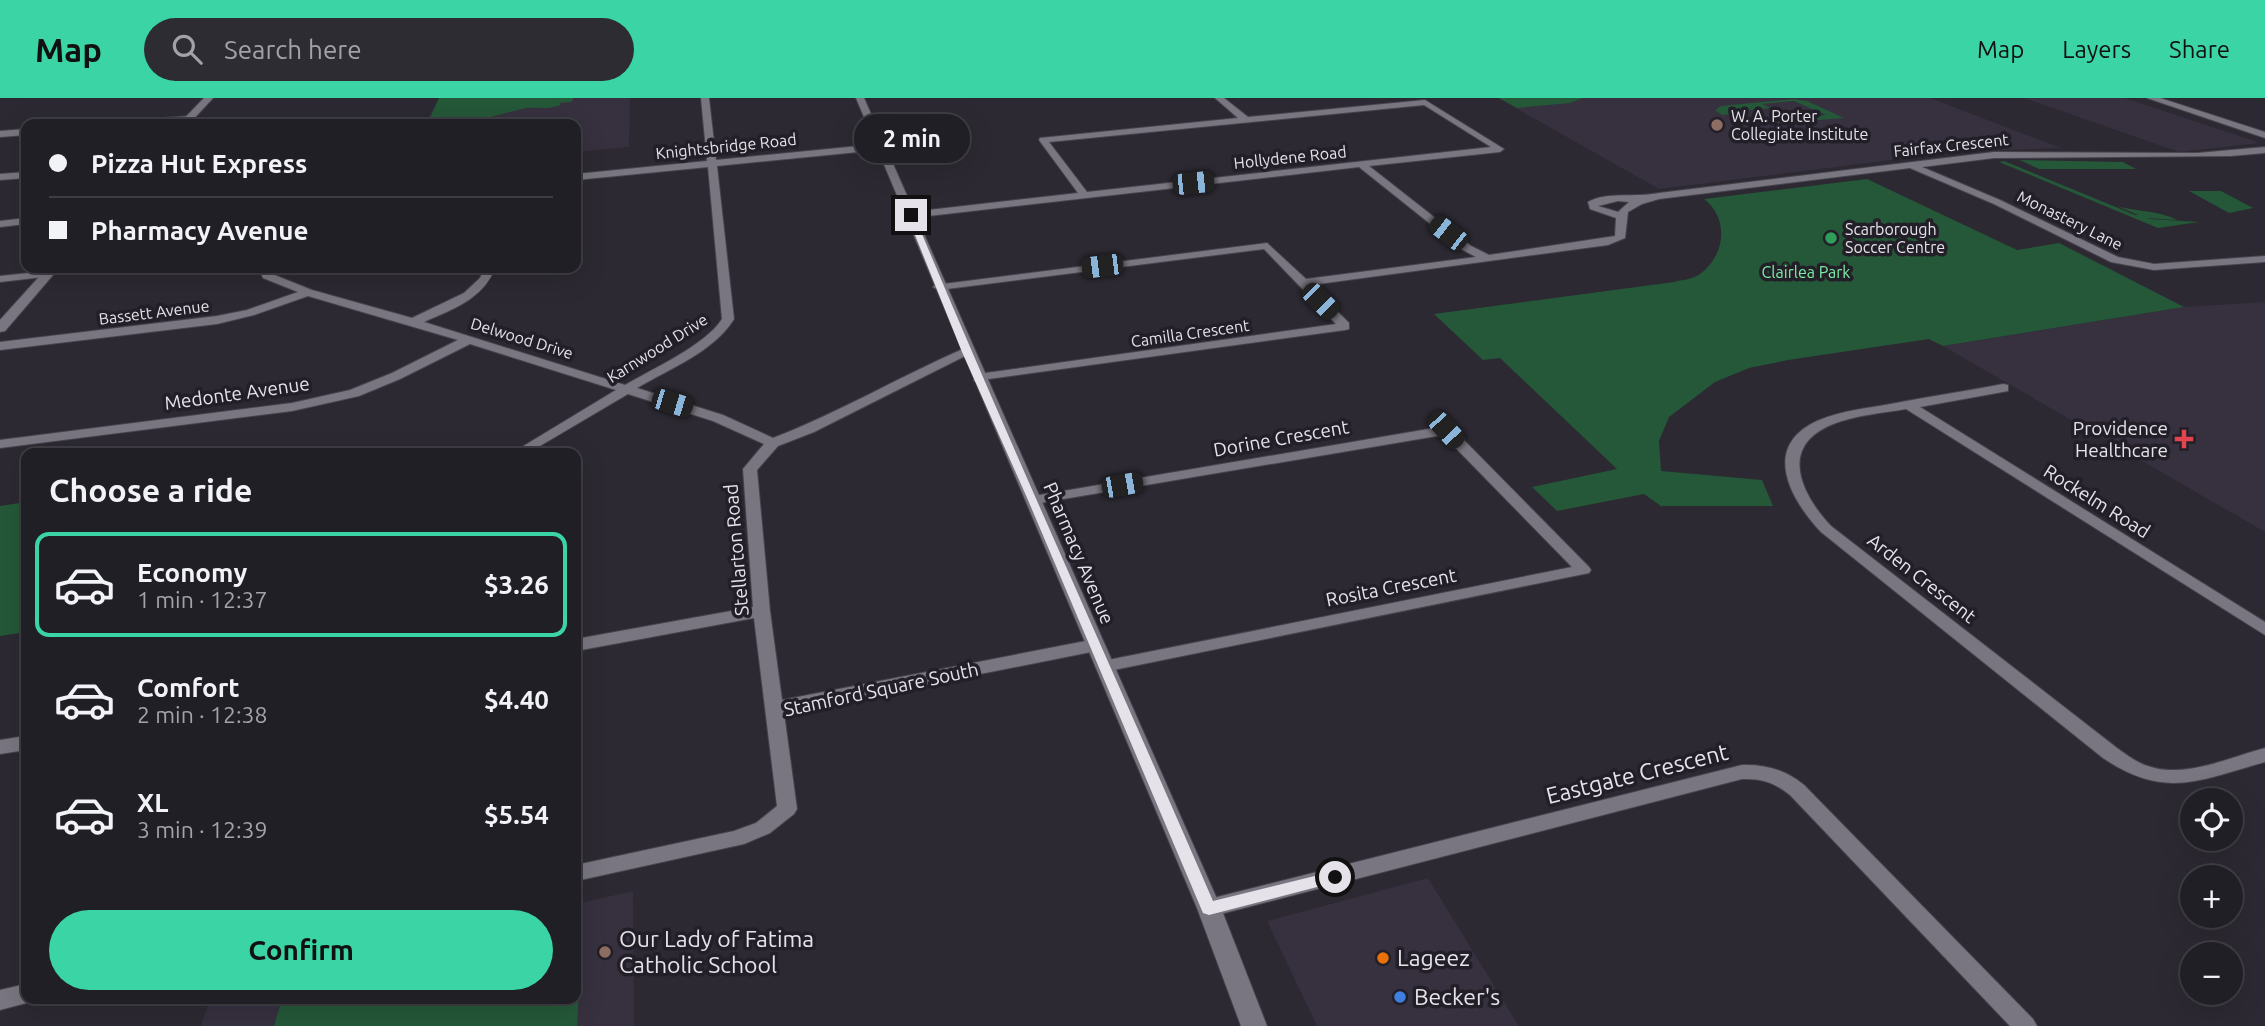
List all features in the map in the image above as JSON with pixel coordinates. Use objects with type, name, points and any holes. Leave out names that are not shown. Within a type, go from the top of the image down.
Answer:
[{"type":"street","points":[[189,119],[209,98]]},
{"type":"street","name":"Karnwood Drive","points":[[527,448],[701,345],[722,329],[729,319],[705,98]]},
{"type":"street","name":"Pharmacy Avenue","points":[[860,98],[978,379],[1034,500],[1209,908],[1254,1026]]},
{"type":"street","points":[[1219,98],[1246,120]]},
{"type":"street","points":[[2151,98],[2265,135]]},
{"type":"street","name":"Hollydene Road","points":[[911,215],[1500,149],[1424,102],[1246,120]]},
{"type":"street","points":[[1084,195],[1043,140],[1246,120]]},
{"type":"street","points":[[0,134],[21,132]]},
{"type":"street","name":"Knightsbridge Road","points":[[581,176],[879,147]]},
{"type":"street","name":"Fairfax Crescent","points":[[1621,216],[1602,212],[1593,206],[1593,201],[1618,198],[1641,200],[1994,155],[2048,153],[2187,158],[2265,150]]},
{"type":"street","points":[[1362,165],[1467,248],[1486,258]]},
{"type":"street","name":"Monastery Lane","points":[[1911,165],[2000,203],[2115,260],[2154,267],[2265,259]]},
{"type":"street","points":[[0,177],[21,175]]},
{"type":"street","points":[[939,286],[1267,246],[1303,283],[1608,242],[1620,238],[1621,216],[1641,200]]},
{"type":"street","points":[[0,224],[21,222]]},
{"type":"street","points":[[0,279],[38,273]]},
{"type":"street","points":[[0,328],[48,273]]},
{"type":"street","name":"Delwood Drive","points":[[266,273],[307,292],[413,322],[718,418],[773,443]]},
{"type":"street","points":[[413,322],[474,291],[484,282],[488,273]]},
{"type":"street","name":"Camilla Crescent","points":[[978,379],[1345,326],[1303,283]]},
{"type":"street","name":"Bassett Avenue","points":[[0,346],[217,320],[250,313],[307,292]]},
{"type":"street","name":"Medonte Avenue","points":[[0,444],[304,404],[374,386],[468,340]]},
{"type":"street","name":"Stellarton Road","points":[[775,708],[762,611],[750,469],[773,443],[810,429],[916,374],[967,352]]},
{"type":"street","name":"Arden Crescent","points":[[2003,388],[1841,418],[1814,429],[1805,436],[1794,452],[1791,472],[1798,494],[1812,516],[2110,753],[2131,766],[2147,774],[2180,776],[2265,755]]},
{"type":"street","name":"Rockelm Road","points":[[1908,405],[2265,630]]},
{"type":"street","name":"Dorine Crescent","points":[[1034,500],[1446,430],[1507,495]]},
{"type":"street","name":"Rosita Crescent","points":[[1104,666],[1583,570],[1507,495]]},
{"type":"street","points":[[581,644],[762,611]]},
{"type":"street","name":"Stamford Square South","points":[[581,872],[737,838],[763,828],[787,809],[775,708],[1096,646]]},
{"type":"street","points":[[0,747],[21,744]]},
{"type":"street","name":"Eastgate Crescent","points":[[1209,908],[1742,772],[1763,771],[1779,777],[1797,790],[2025,1026]]},
{"type":"street","points":[[0,1000],[21,995]]},
{"type":"shaded area","points":[[439,98],[630,98],[629,147],[581,152],[581,119],[428,119]]},
{"type":"shaded area","name":"W. A. Porter Collegiate Institute","points":[[1498,98],[1930,98],[2061,148],[1955,152],[1659,189]]},
{"type":"shaded area","points":[[2024,98],[2125,98],[2260,143],[2179,152]]},
{"type":"shaded area","name":"Providence Healthcare","points":[[2265,302],[2265,532],[1943,346],[2184,307]]},
{"type":"shaded area","points":[[1428,878],[1519,1026],[1317,1026],[1267,921]]},
{"type":"shaded area","name":"Our Lady of Fatima Catholic School","points":[[633,891],[634,1026],[201,1026],[208,1004],[581,1004],[581,903]]},
{"type":"green space","points":[[439,98],[574,98],[571,102],[559,103],[561,105],[556,107],[527,108],[482,119],[430,118]]},
{"type":"green space","points":[[1499,98],[1583,98],[1570,103],[1517,108]]},
{"type":"green space","points":[[1793,99],[1807,101],[1844,118],[1758,125],[1826,115],[1794,101],[1762,104],[1770,108],[1732,112],[1735,114],[1722,115],[1715,110],[1721,106]]},
{"type":"green space","points":[[2020,160],[2123,162],[2136,169],[2039,169]]},
{"type":"green space","points":[[2004,161],[2135,215],[2138,215],[2117,206],[2162,214],[2177,220],[2147,218],[2151,219],[2199,222],[2158,228],[1999,162]]},
{"type":"green space","name":"Clairlea Park","points":[[1867,179],[2017,250],[2059,243],[2184,307],[1943,346],[1929,339],[1749,368],[1715,382],[1669,417],[1659,441],[1661,471],[1762,480],[1773,506],[1661,506],[1644,494],[1557,511],[1532,487],[1617,469],[1500,358],[1483,360],[1434,314],[1691,278],[1709,266],[1719,247],[1721,236],[1718,216],[1704,199]]},
{"type":"green space","points":[[2189,191],[2221,191],[2253,208],[2229,213]]},
{"type":"green space","points":[[21,503],[21,633],[0,636],[0,506]]},
{"type":"green space","points":[[583,927],[581,960],[581,928]]},
{"type":"green space","points":[[281,1004],[578,1004],[577,1026],[274,1026]]},
{"type":"place","name":"W. A. Porter Collegiate Institute","points":[[1717,125]]},
{"type":"place","name":"Scarborough Soccer Centre","points":[[1831,238]]},
{"type":"place","name":"Providence Healthcare","points":[[2184,439]]},
{"type":"place","name":"Our Lady of Fatima Catholic School","points":[[605,952]]},
{"type":"place","name":"Lageez","points":[[1383,958]]},
{"type":"place","name":"Becker's","points":[[1400,997]]},
{"type":"route","points":[[911,215],[967,352],[1034,500],[1209,908],[1335,877]]}]
